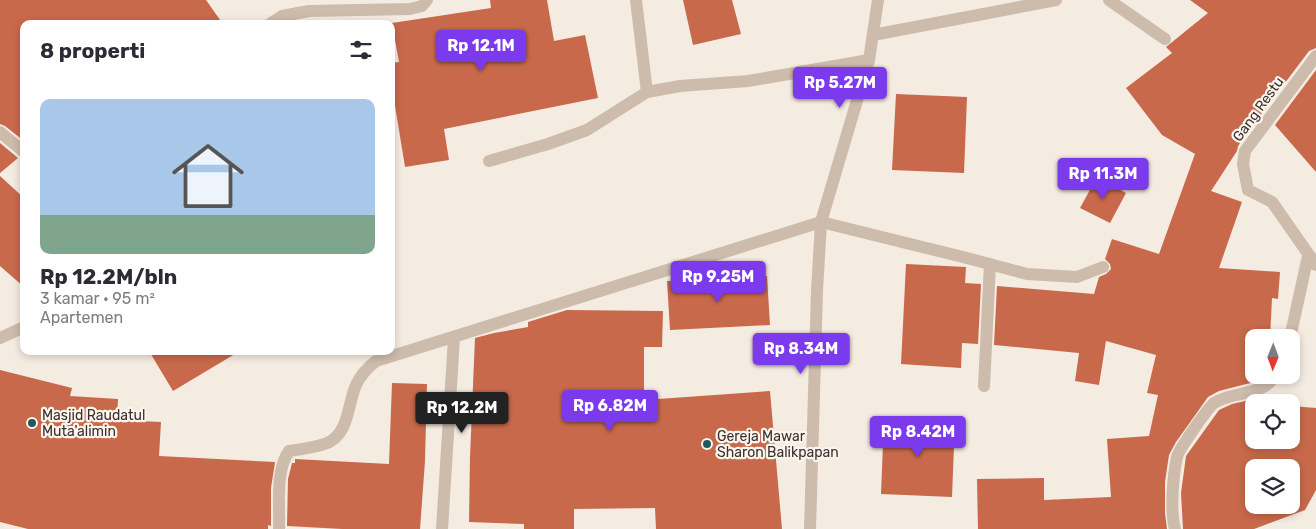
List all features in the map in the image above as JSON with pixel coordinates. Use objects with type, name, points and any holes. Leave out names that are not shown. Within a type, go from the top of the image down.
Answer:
[{"type":"street","points":[[276,20],[282,16],[309,11],[410,9],[422,6],[427,0]]},
{"type":"street","points":[[636,0],[647,92]]},
{"type":"street","points":[[810,529],[817,291],[821,222],[869,60],[878,0]]},
{"type":"street","points":[[873,35],[1056,0]]},
{"type":"street","points":[[1110,0],[1165,39]]},
{"type":"street","name":"Gang Restu","points":[[1312,260],[1272,202],[1248,190],[1243,164],[1245,150],[1316,56]]},
{"type":"street","points":[[489,161],[548,144],[587,130],[647,92],[680,86],[748,81],[869,60]]},
{"type":"street","points":[[0,132],[20,149]]},
{"type":"street","points":[[279,529],[281,470],[285,458],[290,451],[330,442],[339,436],[356,386],[365,370],[376,361],[821,222],[1027,274],[1077,277],[1103,266]]},
{"type":"street","points":[[1293,329],[1312,260]]},
{"type":"street","points":[[984,386],[990,264]]},
{"type":"street","points":[[0,338],[20,329]]},
{"type":"street","points":[[442,529],[454,338]]},
{"type":"street","points":[[1174,529],[1171,517],[1177,455],[1213,404],[1226,397],[1260,388],[1266,384]]},
{"type":"building","points":[[0,0],[206,0],[220,20],[20,20],[20,138],[0,124]]},
{"type":"building","points":[[490,0],[547,0],[554,41],[585,35],[598,98],[444,129],[449,160],[405,167],[395,106],[395,62],[399,62],[395,40],[395,23],[491,8]]},
{"type":"building","points":[[683,0],[732,0],[741,34],[693,45]]},
{"type":"building","points":[[1190,0],[1316,0],[1316,48],[1309,51],[1238,146],[1237,151],[1211,191],[1242,202],[1219,268],[1280,272],[1278,299],[1272,298],[1270,329],[1245,329],[1246,384],[1219,391],[1208,397],[1176,442],[1169,455],[1165,482],[1167,529],[978,529],[977,479],[1044,478],[1044,500],[1111,497],[1107,439],[1149,436],[1158,395],[1147,393],[1156,355],[1106,341],[1099,385],[1075,381],[1079,353],[994,345],[997,286],[1094,294],[1099,277],[1111,269],[1110,264],[1105,259],[1112,239],[1159,254],[1195,154],[1162,135],[1126,88],[1172,53],[1166,47],[1208,13]]},
{"type":"building","points":[[1316,70],[1316,172],[1275,125]]},
{"type":"building","points":[[896,94],[967,97],[964,173],[892,170]]},
{"type":"building","points":[[0,143],[18,158],[0,173]]},
{"type":"building","points":[[0,176],[20,194],[20,284],[0,266]]},
{"type":"building","points":[[1097,177],[1126,193],[1110,223],[1080,208]]},
{"type":"building","points":[[906,264],[966,267],[965,283],[981,284],[978,344],[962,343],[961,368],[901,364]]},
{"type":"building","points":[[767,276],[770,325],[670,330],[667,281]]},
{"type":"building","points":[[567,310],[663,311],[662,347],[644,347],[644,400],[770,391],[782,529],[656,529],[655,508],[574,509],[574,529],[524,529],[524,524],[469,522],[475,338],[528,327],[528,322]]},
{"type":"building","points":[[151,355],[233,355],[173,391]]},
{"type":"building","points":[[0,370],[72,388],[70,396],[118,399],[117,420],[161,422],[159,456],[275,462],[271,488],[271,526],[268,525],[268,529],[28,529],[0,522]]},
{"type":"building","points":[[392,383],[427,384],[425,461],[420,529],[342,529],[287,526],[288,479],[292,463],[295,463],[295,459],[389,464]]},
{"type":"building","points":[[1245,401],[1245,449],[1300,449],[1300,407],[1316,408],[1316,490],[1305,510],[1300,512],[1300,459],[1245,459],[1245,514],[1294,514],[1254,529],[1183,529],[1181,493],[1186,456],[1219,410]]},
{"type":"building","points":[[884,418],[955,421],[952,497],[881,494]]},
{"type":"place","name":"Masjid Raudatul Muta'alimin","points":[[32,423]]},
{"type":"place","name":"Gereja Mawar Sharon Balikpapan","points":[[707,444]]}]
